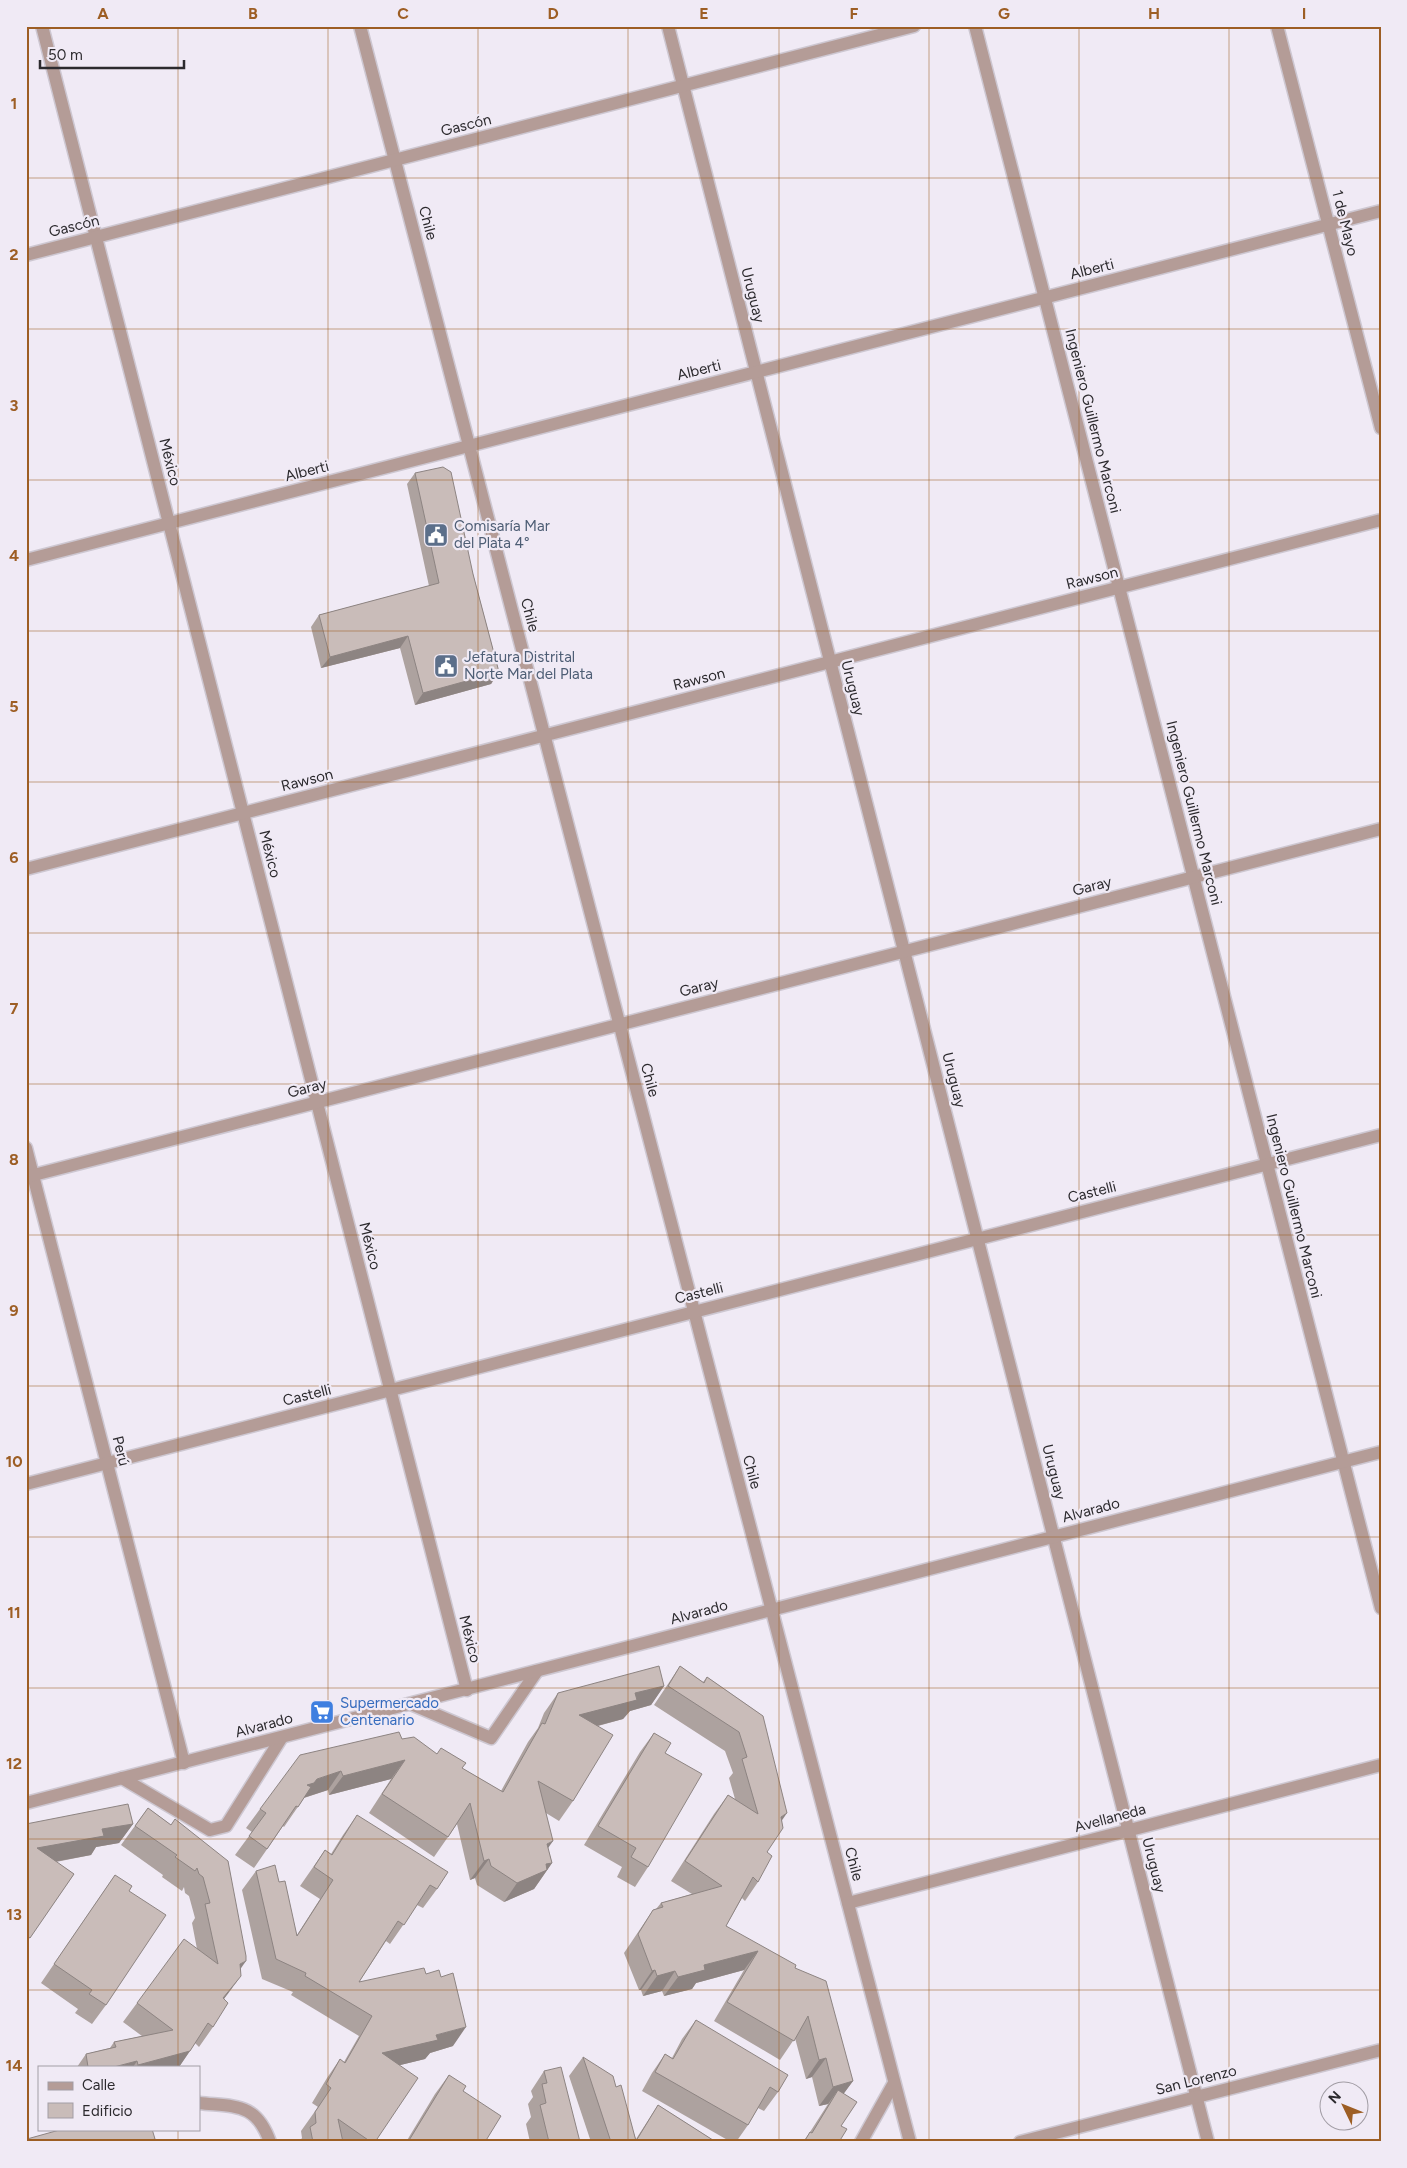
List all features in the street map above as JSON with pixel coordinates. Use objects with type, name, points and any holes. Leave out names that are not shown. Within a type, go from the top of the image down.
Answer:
[{"type":"street","name":"México","points":[[42,26],[466,1690]]},
{"type":"street","name":"Chile","points":[[360,26],[910,2142]]},
{"type":"street","name":"Uruguay","points":[[668,26],[1208,2142]]},
{"type":"street","name":"Gascón","points":[[26,255],[914,26]]},
{"type":"street","name":"Ingeniero Guillermo Marconi","points":[[975,26],[1381,1608]]},
{"type":"street","name":"1 de Mayo","points":[[1277,26],[1381,428]]},
{"type":"street","name":"Alberti","points":[[26,560],[1381,212]]},
{"type":"street","name":"Rawson","points":[[26,869],[1381,520]]},
{"type":"street","name":"Garay","points":[[30,1176],[1381,829]]},
{"type":"street","name":"Castelli","points":[[26,1484],[1381,1135]]},
{"type":"street","name":"Perú","points":[[26,1148],[30,1176],[107,1463],[184,1763]]},
{"type":"street","name":"Alvarado","points":[[26,1803],[1381,1452]]},
{"type":"street","points":[[411,1704],[491,1738],[537,1671]]},
{"type":"street","points":[[122,1778],[210,1830],[226,1826],[282,1737]]},
{"type":"street","name":"Avellaneda","points":[[848,1904],[1381,1765]]},
{"type":"street","name":"San Lorenzo","points":[[1020,2142],[1381,2050]]},
{"type":"street","points":[[861,2142],[894,2083]]},
{"type":"street","points":[[200,2103],[248,2110],[260,2119],[270,2142]]},
{"type":"building","points":[[443,467],[451,472],[473,574],[499,672],[423,693],[408,636],[330,657],[319,615],[439,583],[415,473]]},
{"type":"building","points":[[659,1666],[664,1686],[635,1693],[637,1700],[579,1715],[613,1735],[573,1801],[538,1781],[553,1841],[547,1844],[552,1863],[546,1864],[547,1870],[517,1883],[491,1866],[489,1859],[484,1861],[470,1803],[448,1837],[382,1794],[405,1760],[343,1776],[341,1771],[317,1779],[314,1783],[307,1785],[311,1787],[267,1849],[249,1836],[266,1813],[260,1809],[300,1755],[399,1732],[402,1739],[414,1737],[437,1754],[441,1748],[466,1763],[462,1768],[503,1792],[542,1723],[545,1724],[558,1693]]},
{"type":"building","points":[[680,1666],[704,1683],[707,1677],[763,1716],[787,1813],[781,1817],[783,1828],[767,1852],[772,1856],[758,1882],[753,1877],[726,1926],[796,1965],[795,1968],[826,1981],[853,2081],[833,2087],[826,2058],[819,2060],[808,2016],[794,2041],[727,2002],[758,1951],[704,1965],[705,1970],[678,1977],[675,1971],[657,1976],[655,1970],[652,1971],[638,1934],[653,1910],[663,1907],[661,1903],[722,1886],[685,1861],[728,1795],[758,1814],[742,1759],[747,1757],[739,1732],[668,1686]]},
{"type":"building","points":[[654,1733],[671,1743],[665,1753],[702,1774],[648,1867],[631,1857],[636,1848],[598,1826]]},
{"type":"building","points":[[128,1804],[133,1824],[102,1829],[104,1836],[37,1848],[74,1874],[30,1938],[26,1935],[26,1824]]},
{"type":"building","points":[[148,1808],[171,1825],[175,1819],[228,1861],[246,1961],[240,1964],[241,1976],[223,1998],[228,2003],[213,2027],[208,2023],[190,2051],[138,2065],[137,2061],[118,2066],[88,2066],[86,2054],[116,2047],[114,2042],[173,2030],[137,2003],[184,1939],[218,1964],[205,1904],[210,1903],[203,1877],[199,1874],[197,1868],[195,1871],[175,1857],[177,1855],[135,1826]]},
{"type":"building","points":[[357,1815],[448,1872],[437,1889],[430,1885],[404,1925],[398,1921],[359,1982],[424,1968],[426,1974],[439,1970],[441,1977],[453,1973],[466,2027],[436,2035],[438,2040],[382,2053],[418,2078],[375,2142],[371,2142],[338,2119],[343,2142],[313,2142],[310,2127],[316,2123],[315,2112],[331,2088],[326,2084],[340,2059],[345,2063],[372,2016],[305,1976],[306,1973],[276,1959],[256,1871],[275,1865],[279,1882],[285,1881],[297,1936],[333,1880],[314,1867],[325,1850],[332,1855]]},
{"type":"building","points":[[115,1875],[132,1886],[129,1891],[166,1915],[106,2005],[89,1994],[92,1990],[54,1964]]},
{"type":"building","points":[[696,2020],[788,2075],[778,2092],[770,2087],[748,2125],[655,2072],[665,2054],[673,2059]]},
{"type":"building","points":[[583,2057],[613,2076],[616,2087],[621,2085],[636,2141],[658,2105],[716,2142],[611,2142]]},
{"type":"building","points":[[561,2067],[580,2142],[549,2142],[540,2105],[546,2103],[542,2084],[547,2083],[544,2071]]},
{"type":"building","points":[[449,2075],[466,2086],[463,2091],[501,2116],[485,2142],[408,2142]]},
{"type":"building","points":[[838,2090],[857,2102],[841,2126],[847,2129],[839,2142],[804,2142],[810,2132],[812,2133]]},
{"type":"building","points":[[59,2130],[152,2130],[155,2139],[144,2142],[28,2142],[27,2139]]},
{"type":"place","name":"Comisaría Mar del Plata 4°","points":[[436,535]]},
{"type":"place","name":"Jefatura Distrital Norte Mar del Plata","points":[[446,666]]},
{"type":"place","name":"Supermercado Centenario","points":[[322,1712]]}]
